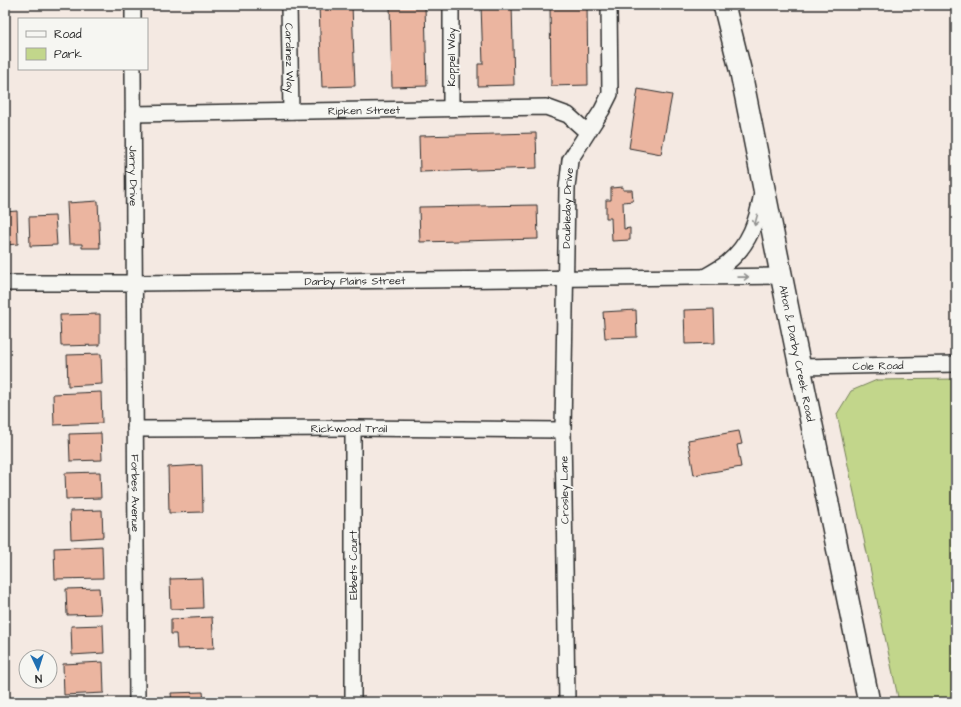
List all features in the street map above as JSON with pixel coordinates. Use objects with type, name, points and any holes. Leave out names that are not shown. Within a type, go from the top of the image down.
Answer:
[{"type":"main road","name":"Alton & Darby Creek Road","points":[[724,5],[741,73],[764,182],[800,367],[869,702]]},
{"type":"street","points":[[133,5],[133,18]]},
{"type":"street","name":"Cardinez Way","points":[[289,5],[291,111]]},
{"type":"street","name":"Koppel Way","points":[[451,5],[452,108]]},
{"type":"street","name":"Doubleday Drive","points":[[566,278],[567,188],[570,160],[602,110],[610,94],[609,5]]},
{"type":"street","name":"Jarry Drive","points":[[133,70],[134,283]]},
{"type":"street","name":"Ripken Street","points":[[133,114],[546,107],[568,115],[587,132]]},
{"type":"street","points":[[705,277],[726,264],[741,250],[754,228],[764,182]]},
{"type":"street","name":"Darby Plains Street","points":[[5,283],[782,276]]},
{"type":"street","name":"Crosley Lane","points":[[566,278],[563,430],[567,702]]},
{"type":"street","name":"Forbes Avenue","points":[[134,283],[137,702]]},
{"type":"street","name":"Cole Road","points":[[800,367],[956,364]]},
{"type":"street","name":"Rickwood Trail","points":[[135,429],[353,428],[563,430]]},
{"type":"street","name":"Ebbets Court","points":[[353,428],[353,702]]},
{"type":"green space","points":[[956,379],[956,702],[899,702],[837,414],[851,391],[877,380]]},
{"type":"building","points":[[319,5],[352,5],[355,86],[322,87]]},
{"type":"building","points":[[390,5],[425,5],[427,86],[392,87]]},
{"type":"building","points":[[481,5],[512,5],[514,85],[478,86],[478,64],[483,64]]},
{"type":"building","points":[[550,5],[587,5],[588,85],[551,86]]},
{"type":"building","points":[[638,89],[672,95],[661,154],[629,148]]},
{"type":"building","points":[[536,133],[537,168],[420,172],[419,136]]},
{"type":"building","points":[[623,187],[623,190],[632,190],[633,201],[623,202],[624,229],[630,228],[630,240],[612,241],[611,218],[606,218],[606,200],[611,200],[611,188]]},
{"type":"building","points":[[98,201],[100,248],[82,248],[82,244],[69,244],[67,203]]},
{"type":"building","points":[[537,205],[538,239],[420,242],[419,207]]},
{"type":"building","points":[[17,211],[18,244],[5,245],[5,212]]},
{"type":"building","points":[[55,216],[57,245],[30,246],[29,217]]},
{"type":"building","points":[[714,309],[715,343],[685,344],[684,310]]},
{"type":"building","points":[[636,310],[637,337],[605,338],[603,312]]},
{"type":"building","points":[[100,314],[100,345],[61,346],[60,315]]},
{"type":"building","points":[[101,354],[102,384],[68,386],[67,355]]},
{"type":"building","points":[[101,392],[102,423],[54,425],[53,394]]},
{"type":"building","points":[[739,431],[742,444],[737,445],[741,467],[694,475],[688,440]]},
{"type":"building","points":[[101,433],[102,460],[70,461],[69,434]]},
{"type":"building","points":[[202,465],[203,512],[169,513],[168,467]]},
{"type":"building","points":[[100,472],[101,498],[66,499],[65,473]]},
{"type":"building","points":[[102,510],[103,537],[71,539],[70,511]]},
{"type":"building","points":[[102,546],[103,578],[55,579],[54,548]]},
{"type":"building","points":[[202,578],[203,608],[171,609],[170,579]]},
{"type":"building","points":[[99,588],[101,614],[67,615],[66,589]]},
{"type":"building","points":[[212,617],[214,648],[177,649],[176,634],[171,634],[171,619]]},
{"type":"building","points":[[103,625],[104,653],[72,655],[71,626]]},
{"type":"building","points":[[103,662],[104,693],[64,695],[63,664]]},
{"type":"building","points":[[203,692],[204,702],[172,702],[171,693]]}]
